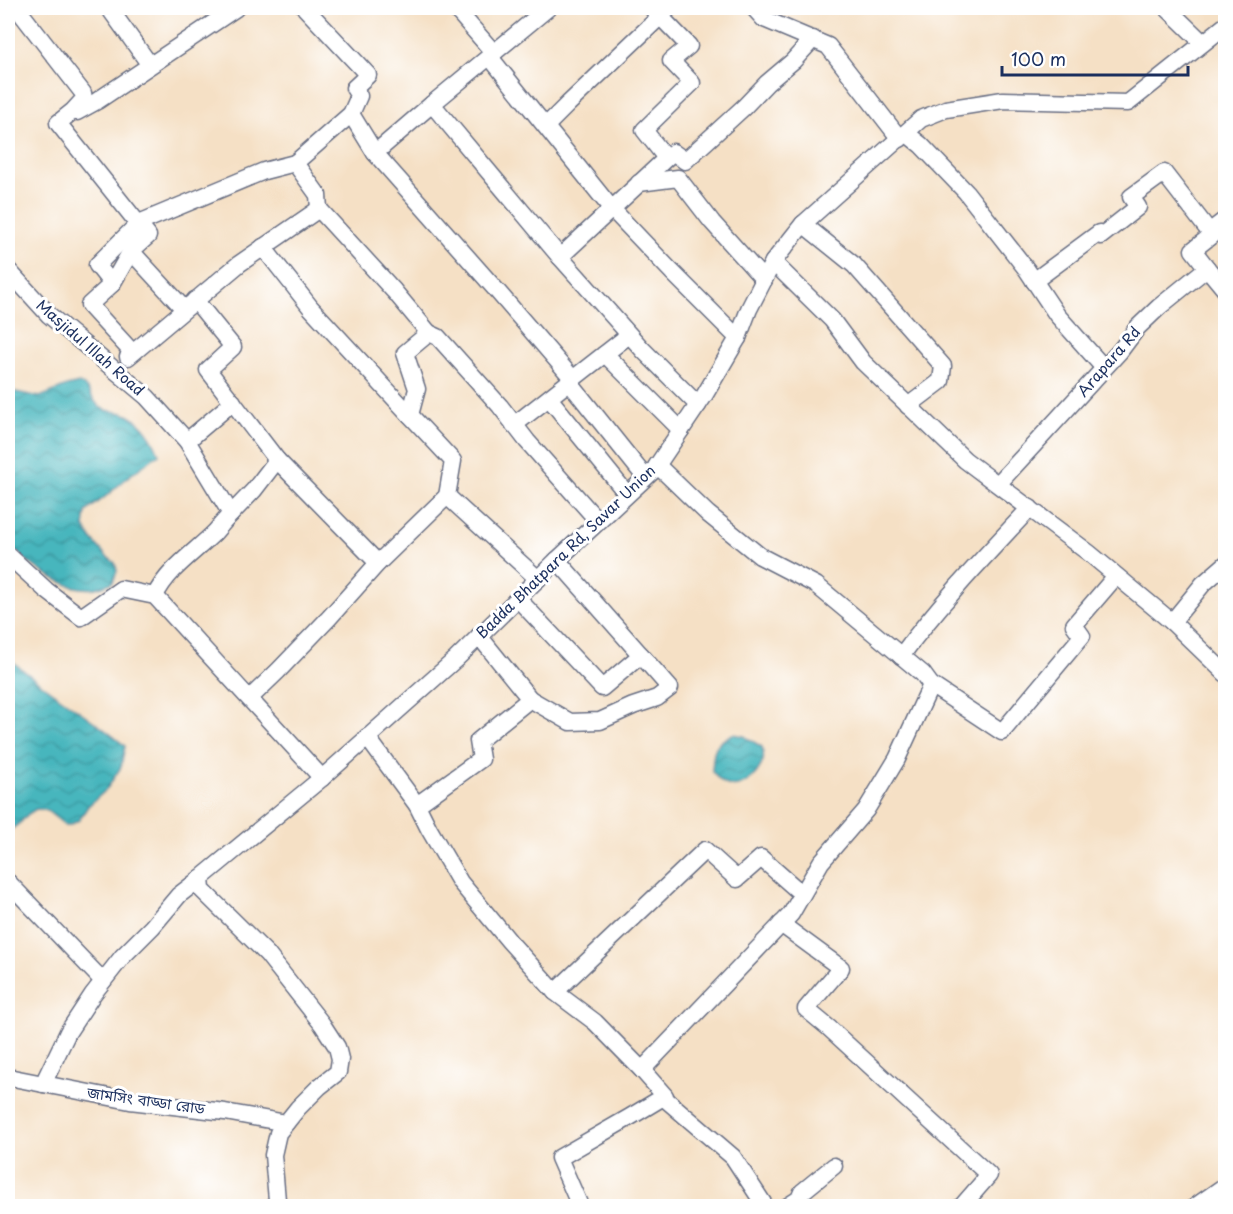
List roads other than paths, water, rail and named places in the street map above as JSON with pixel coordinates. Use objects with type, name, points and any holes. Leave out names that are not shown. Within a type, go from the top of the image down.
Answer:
[{"type":"street","points":[[17,8],[83,93],[84,99],[58,123]]},
{"type":"street","points":[[109,8],[150,65]]},
{"type":"street","points":[[58,123],[98,101],[237,8]]},
{"type":"street","points":[[112,284],[97,265],[139,224],[264,171],[295,163],[351,114],[359,96],[354,88],[368,75],[305,8]]},
{"type":"street","points":[[455,8],[611,208],[738,338]]},
{"type":"street","points":[[375,153],[548,8]]},
{"type":"street","points":[[754,8],[764,20],[828,46],[903,136],[921,145],[966,192],[1057,315],[1104,368]]},
{"type":"street","points":[[1167,8],[1203,43]]},
{"type":"street","points":[[546,126],[660,10],[688,46],[671,61],[692,83],[644,130],[666,158]]},
{"type":"street","name":"Badda Bhatpara Rd, Savar Union","points":[[43,1084],[68,1032],[103,981],[179,895],[322,778],[456,659],[651,471],[698,405],[738,338],[748,309],[773,262],[803,224],[921,118],[946,109],[1003,100],[1128,103],[1226,25]]},
{"type":"street","points":[[560,257],[673,152],[685,161],[793,61],[813,39]]},
{"type":"street","points":[[432,104],[560,257],[629,335],[698,405]]},
{"type":"street","points":[[351,114],[375,153],[651,471],[760,556],[816,585],[923,674],[931,685],[1002,732],[1082,636],[1074,625],[1116,576]]},
{"type":"street","points":[[58,123],[148,236],[131,251],[112,284],[89,305],[130,354],[239,264],[319,209]]},
{"type":"street","points":[[295,163],[318,195],[319,209],[429,333],[438,337],[500,406],[526,441],[598,521]]},
{"type":"street","points":[[1034,281],[1099,233],[1101,236],[1123,220],[1138,207],[1131,197],[1164,173],[1212,235],[1193,250],[1226,291]]},
{"type":"street","points":[[639,183],[678,178],[712,222],[764,280]]},
{"type":"street","points":[[1209,232],[1226,219]]},
{"type":"street","points":[[803,224],[854,265],[943,366],[942,381],[908,406]]},
{"type":"street","points":[[250,698],[329,618],[378,563],[447,496],[453,460],[311,308],[263,248]]},
{"type":"street","points":[[131,251],[233,347],[208,370],[277,459],[378,563]]},
{"type":"street","points":[[773,262],[832,320],[863,362],[965,460],[1089,553],[1172,622],[1226,674]]},
{"type":"street","name":"Arapara Rd","points":[[998,484],[1104,368],[1138,327],[1207,268]]},
{"type":"street","name":"Masjidul Illah Road","points":[[8,270],[49,315],[147,397],[187,441],[231,514]]},
{"type":"street","points":[[410,415],[417,389],[405,353],[429,333]]},
{"type":"street","points":[[514,425],[629,335]]},
{"type":"street","points":[[605,354],[681,430]]},
{"type":"street","points":[[549,398],[627,494]]},
{"type":"street","points":[[187,441],[233,402]]},
{"type":"street","points":[[155,596],[170,573],[215,532],[254,490],[277,459]]},
{"type":"street","points":[[447,496],[538,579]]},
{"type":"street","points":[[902,656],[925,624],[960,583],[1030,508]]},
{"type":"street","points":[[8,555],[46,590],[81,617],[121,590],[155,596],[322,778]]},
{"type":"street","points":[[479,636],[530,699],[570,722],[600,721],[657,698],[670,688],[557,560]]},
{"type":"street","points":[[1172,622],[1203,584],[1226,564]]},
{"type":"street","points":[[518,599],[602,688],[641,655]]},
{"type":"street","points":[[642,1070],[791,914],[821,862],[866,810],[885,779],[897,759],[931,685]]},
{"type":"street","points":[[417,805],[481,759],[478,741],[530,699]]},
{"type":"street","points":[[367,737],[417,805],[460,882],[508,941],[555,992],[595,1022],[642,1070],[665,1096],[663,1096],[733,1157],[765,1206]]},
{"type":"street","points":[[555,992],[705,850],[737,879],[760,858],[802,894]]},
{"type":"street","points":[[201,878],[202,890],[267,954],[338,1047],[340,1059],[338,1072],[298,1108],[278,1133],[273,1155],[279,1206]]},
{"type":"street","points":[[8,882],[103,981]]},
{"type":"street","points":[[781,924],[841,968],[806,1009],[989,1175],[962,1206]]},
{"type":"street","name":"জামসিং বাড্ডা রোড","points":[[8,1077],[130,1101],[225,1112],[286,1123]]},
{"type":"street","points":[[580,1206],[559,1158],[663,1096]]},
{"type":"street","points":[[788,1206],[799,1199],[802,1192],[834,1166]]},
{"type":"street","points":[[1196,1206],[1226,1185]]},
{"type":"water","points":[[79,383],[86,387],[100,407],[108,411],[123,413],[141,424],[150,435],[159,454],[86,512],[84,527],[106,556],[115,563],[117,571],[113,582],[95,588],[72,586],[60,581],[37,568],[8,545],[8,388],[11,391],[40,397]]},
{"type":"water","points":[[8,658],[125,746],[121,767],[106,790],[88,806],[79,820],[70,825],[65,825],[46,810],[36,809],[8,832]]},
{"type":"water","points":[[733,734],[744,736],[762,747],[763,758],[753,777],[737,786],[724,783],[712,771],[715,748],[721,741]]}]
